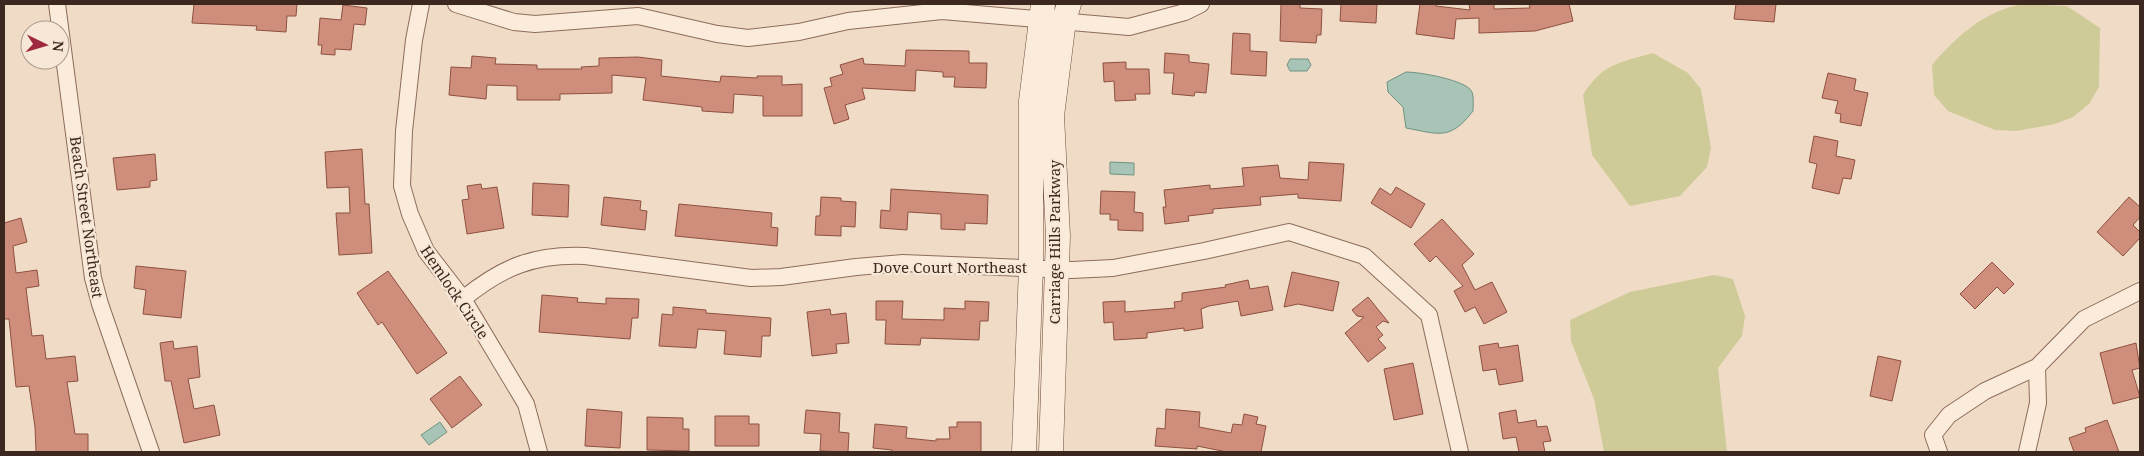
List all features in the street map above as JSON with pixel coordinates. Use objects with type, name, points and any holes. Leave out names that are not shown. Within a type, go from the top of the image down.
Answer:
[{"type":"street","name":"Beach Street Northeast","points":[[57,4],[94,278],[100,304],[151,452]]},
{"type":"street","name":"Hemlock Circle","points":[[421,4],[414,40],[404,131],[402,186],[410,214],[426,251],[463,299],[526,404],[539,452]]},
{"type":"street","points":[[456,4],[491,16],[535,24],[637,10],[717,34],[748,38],[775,36],[848,21],[904,14],[1067,12],[1129,27],[1185,12],[1201,4]]},
{"type":"street","name":"Carriage Hills Parkway","points":[[1024,452],[1031,267],[1031,101],[1041,11]]},
{"type":"street","name":"Carriage Hills Parkway","points":[[1051,452],[1058,236],[1052,116],[1067,12]]},
{"type":"street","name":"Dove Court Northeast","points":[[463,299],[488,278],[510,268],[535,259],[560,255],[585,256],[751,278],[781,277],[903,263],[1056,269],[1113,268],[1204,252],[1289,232],[1364,256],[1429,315],[1460,452]]},
{"type":"street","points":[[1939,452],[1933,434],[1949,415],[1985,391],[2037,367],[2084,319],[2140,291]]},
{"type":"street","points":[[2027,452],[2038,403],[2037,367]]},
{"type":"shaded area","points":[[2023,4],[2067,6],[2100,28],[2099,87],[2089,104],[2073,117],[2055,124],[2016,131],[1995,130],[1948,111],[1934,95],[1932,65],[1951,44],[1972,26],[1996,12]]},
{"type":"shaded area","points":[[1653,53],[1688,73],[1701,89],[1711,148],[1707,167],[1680,196],[1630,206],[1592,155],[1583,95],[1590,84],[1605,70],[1621,62]]},
{"type":"shaded area","points":[[1290,59],[1308,59],[1311,65],[1307,71],[1290,71],[1287,65]]},
{"type":"shaded area","points":[[1406,72],[1421,73],[1452,80],[1468,88],[1473,94],[1473,111],[1457,127],[1443,133],[1406,128],[1403,107],[1388,92],[1387,82]]},
{"type":"shaded area","points":[[1110,162],[1134,163],[1134,175],[1110,174]]},
{"type":"shaded area","points":[[1714,275],[1733,279],[1745,316],[1742,336],[1718,368],[1727,452],[1604,452],[1594,399],[1571,341],[1570,320],[1630,292]]},
{"type":"shaded area","points":[[440,422],[447,432],[429,445],[421,435]]},
{"type":"building","points":[[194,4],[297,4],[296,16],[287,16],[286,32],[256,30],[257,26],[192,23]]},
{"type":"building","points":[[1281,4],[1300,4],[1300,8],[1322,9],[1321,35],[1317,35],[1316,43],[1280,41]]},
{"type":"building","points":[[1341,4],[1377,4],[1376,23],[1340,21]]},
{"type":"building","points":[[1420,4],[1436,4],[1436,6],[1470,10],[1469,4],[1494,4],[1494,9],[1530,8],[1529,4],[1569,4],[1573,21],[1535,31],[1479,33],[1479,18],[1456,19],[1454,39],[1416,34]]},
{"type":"building","points":[[1736,4],[1776,4],[1774,22],[1734,19]]},
{"type":"building","points":[[343,5],[367,8],[365,25],[354,24],[351,50],[335,49],[335,55],[321,54],[322,45],[318,45],[320,18],[341,20]]},
{"type":"building","points":[[1233,33],[1250,34],[1250,51],[1267,52],[1266,76],[1231,74]]},
{"type":"building","points":[[906,50],[969,51],[969,63],[987,63],[986,88],[954,87],[955,77],[943,77],[943,72],[916,70],[915,91],[862,88],[865,99],[845,105],[849,119],[834,124],[824,88],[832,86],[830,78],[843,74],[840,65],[863,58],[864,64],[905,66]]},
{"type":"building","points":[[1165,53],[1189,55],[1189,62],[1209,64],[1206,93],[1195,92],[1194,96],[1172,94],[1174,73],[1164,73]]},
{"type":"building","points":[[472,56],[496,58],[495,64],[537,65],[537,69],[582,69],[581,67],[599,66],[599,58],[638,57],[662,60],[661,76],[720,82],[721,76],[757,78],[757,76],[782,76],[782,85],[802,84],[802,116],[763,116],[763,96],[734,94],[733,113],[702,111],[702,107],[643,100],[646,78],[612,75],[612,93],[560,94],[560,100],[517,100],[517,86],[487,85],[486,99],[449,95],[451,67],[471,68]]},
{"type":"building","points":[[1126,62],[1126,69],[1149,69],[1150,94],[1135,94],[1136,100],[1115,101],[1114,81],[1104,82],[1103,63]]},
{"type":"building","points":[[1828,73],[1856,79],[1854,90],[1868,93],[1861,126],[1840,122],[1841,114],[1835,113],[1838,101],[1822,98]]},
{"type":"building","points":[[1814,136],[1838,141],[1836,156],[1855,160],[1851,179],[1843,178],[1839,194],[1812,188],[1817,164],[1809,162]]},
{"type":"building","points":[[362,149],[365,204],[369,204],[372,253],[339,255],[336,213],[350,213],[349,187],[327,188],[325,152]]},
{"type":"building","points":[[155,154],[157,180],[150,181],[150,187],[117,190],[113,158]]},
{"type":"building","points":[[1309,162],[1344,164],[1341,201],[1298,198],[1298,194],[1260,197],[1261,205],[1213,209],[1213,213],[1188,216],[1189,221],[1165,224],[1164,190],[1210,185],[1210,189],[1244,186],[1242,168],[1278,165],[1280,178],[1308,180]]},
{"type":"building","points":[[533,183],[569,185],[568,217],[532,215]]},
{"type":"building","points":[[481,184],[482,189],[497,187],[504,228],[467,234],[462,200],[469,199],[467,186]]},
{"type":"building","points":[[1396,187],[1425,204],[1411,228],[1371,203],[1380,188],[1391,195]]},
{"type":"building","points":[[891,189],[988,195],[987,224],[965,223],[965,230],[941,229],[941,214],[908,212],[907,230],[880,228],[881,210],[890,211]]},
{"type":"building","points":[[1101,191],[1135,192],[1134,212],[1143,213],[1143,231],[1118,230],[1118,220],[1110,220],[1110,214],[1100,214]]},
{"type":"building","points":[[604,197],[641,201],[640,210],[647,211],[645,230],[601,225]]},
{"type":"building","points":[[821,197],[841,198],[841,201],[856,202],[855,227],[841,226],[841,236],[815,235],[816,216],[820,216]]},
{"type":"building","points":[[2129,197],[2140,207],[2140,217],[2133,225],[2140,232],[2140,238],[2123,256],[2097,232]]},
{"type":"building","points":[[679,204],[772,213],[771,227],[778,228],[777,246],[675,236]]},
{"type":"building","points":[[21,218],[27,242],[13,246],[16,273],[37,270],[39,286],[26,288],[32,336],[43,335],[46,359],[75,356],[78,381],[67,382],[75,434],[88,434],[88,452],[36,452],[35,427],[29,386],[16,387],[9,319],[4,319],[4,223]]},
{"type":"building","points":[[1442,219],[1474,254],[1462,265],[1475,290],[1492,282],[1507,312],[1484,324],[1475,307],[1465,312],[1454,291],[1463,286],[1436,256],[1430,262],[1414,244]]},
{"type":"building","points":[[1992,262],[2014,284],[2004,294],[1997,287],[1975,309],[1960,294]]},
{"type":"building","points":[[136,266],[186,271],[181,318],[143,314],[146,290],[134,288]]},
{"type":"building","points":[[388,271],[447,353],[417,374],[382,322],[378,325],[357,293]]},
{"type":"building","points":[[1292,272],[1339,282],[1333,311],[1298,304],[1284,307]]},
{"type":"building","points":[[1248,280],[1250,289],[1268,286],[1273,310],[1241,316],[1238,301],[1209,306],[1201,309],[1203,328],[1184,331],[1184,328],[1147,333],[1147,338],[1114,340],[1113,322],[1104,323],[1103,302],[1125,301],[1125,312],[1175,308],[1174,302],[1182,301],[1182,293],[1226,287],[1225,285]]},
{"type":"building","points":[[542,295],[578,298],[577,302],[606,304],[606,298],[639,299],[638,318],[632,318],[630,339],[539,332]]},
{"type":"building","points":[[1368,297],[1389,323],[1383,321],[1376,327],[1383,335],[1378,339],[1386,348],[1368,362],[1345,333],[1364,317],[1357,316],[1352,310]]},
{"type":"building","points":[[876,301],[903,301],[902,319],[944,320],[944,308],[965,309],[965,301],[989,302],[988,321],[980,321],[979,340],[921,338],[920,345],[885,344],[886,320],[876,320]]},
{"type":"building","points":[[673,307],[706,310],[706,313],[771,318],[770,336],[762,336],[761,357],[724,354],[726,331],[698,329],[696,348],[659,346],[662,314],[673,315]]},
{"type":"building","points":[[830,309],[831,315],[846,313],[849,343],[836,344],[837,353],[812,356],[807,312]]},
{"type":"building","points":[[173,341],[174,349],[197,346],[200,377],[188,379],[194,409],[214,405],[220,435],[184,443],[171,381],[165,381],[160,343]]},
{"type":"building","points":[[1498,343],[1499,348],[1518,345],[1523,381],[1499,385],[1496,369],[1483,371],[1479,346]]},
{"type":"building","points":[[2136,343],[2140,368],[2132,370],[2140,397],[2113,404],[2100,353]]},
{"type":"building","points":[[1878,356],[1901,361],[1892,401],[1870,396]]},
{"type":"building","points":[[1413,363],[1423,414],[1394,420],[1384,369]]},
{"type":"building","points":[[460,376],[482,405],[452,428],[430,399]]},
{"type":"building","points":[[587,409],[622,412],[620,448],[585,446]]},
{"type":"building","points":[[1166,409],[1200,412],[1199,427],[1231,433],[1233,424],[1242,425],[1244,414],[1258,417],[1256,424],[1266,426],[1261,452],[1227,452],[1197,446],[1197,449],[1155,446],[1157,428],[1165,429]]},
{"type":"building","points":[[806,410],[840,413],[839,432],[849,433],[848,452],[820,451],[821,434],[804,433]]},
{"type":"building","points":[[1516,410],[1518,423],[1536,420],[1537,427],[1547,426],[1551,441],[1543,442],[1545,452],[1519,452],[1516,437],[1503,439],[1499,413]]},
{"type":"building","points":[[715,416],[749,416],[749,424],[759,424],[759,446],[715,446]]},
{"type":"building","points":[[647,417],[683,418],[683,429],[689,429],[689,451],[647,450]]},
{"type":"building","points":[[2107,420],[2119,452],[2074,452],[2069,438],[2086,432],[2085,428]]},
{"type":"building","points":[[957,422],[981,422],[981,452],[892,452],[892,450],[873,448],[875,424],[907,427],[906,438],[936,441],[936,439],[950,439],[949,427],[957,427]]}]
